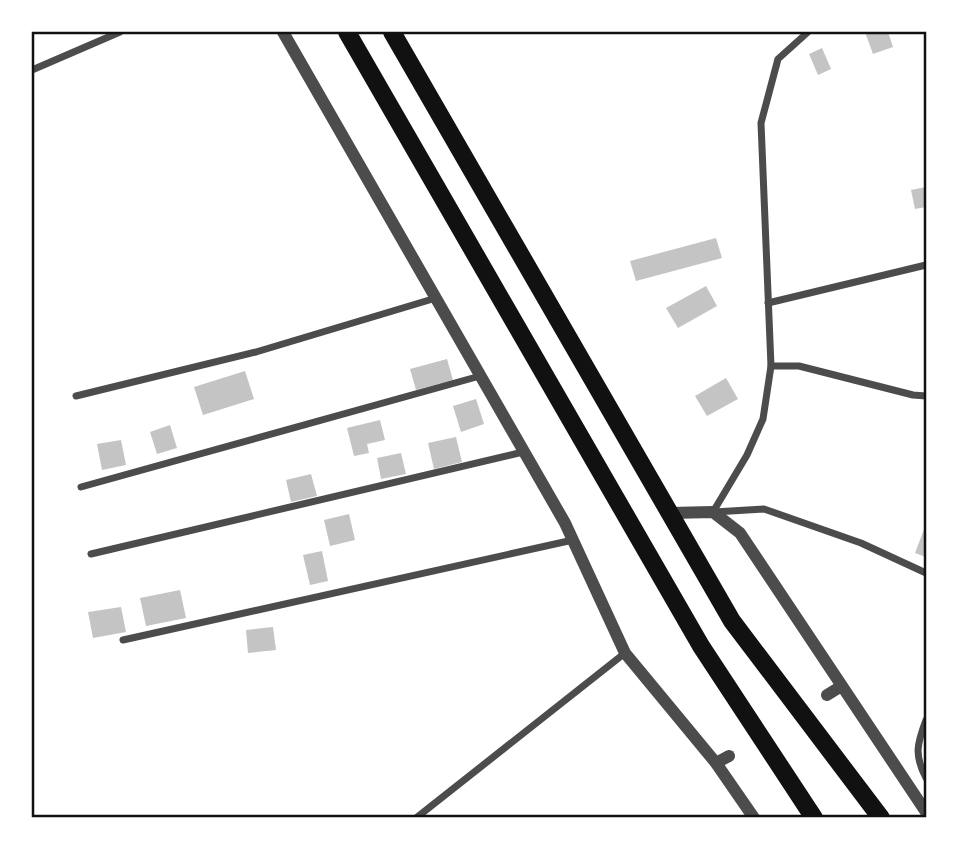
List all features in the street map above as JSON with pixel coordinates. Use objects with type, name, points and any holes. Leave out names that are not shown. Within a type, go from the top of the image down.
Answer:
[{"type":"highway","points":[[347,32],[701,646],[814,817]]},
{"type":"highway","points":[[392,32],[732,621],[881,817]]},
{"type":"street","points":[[32,70],[120,32]]},
{"type":"street","points":[[283,32],[573,540],[625,653],[716,763],[754,817]]},
{"type":"street","points":[[713,512],[747,455],[763,419],[771,366],[761,123],[778,59],[808,32]]},
{"type":"street","points":[[768,303],[926,265]]},
{"type":"street","points":[[76,396],[256,352],[436,298]]},
{"type":"street","points":[[771,366],[799,366],[912,396],[926,396]]},
{"type":"street","points":[[81,487],[481,376]]},
{"type":"street","points":[[91,554],[523,452]]},
{"type":"street","points":[[670,513],[764,509],[862,543],[926,573]]},
{"type":"street","points":[[713,512],[740,533],[926,812]]},
{"type":"street","points":[[123,640],[573,540]]},
{"type":"street","points":[[416,817],[625,653]]},
{"type":"street","points":[[827,695],[841,687]]},
{"type":"street","points":[[926,720],[916,745],[917,761],[926,778]]},
{"type":"street","points":[[716,763],[729,756]]},
{"type":"building","points":[[865,32],[888,32],[893,47],[873,54]]},
{"type":"building","points":[[822,48],[831,69],[818,75],[809,54]]},
{"type":"building","points":[[926,187],[926,207],[915,209],[911,190]]},
{"type":"building","points":[[716,238],[722,258],[636,281],[630,261]]},
{"type":"building","points":[[706,286],[717,306],[678,328],[666,308]]},
{"type":"building","points":[[447,359],[453,380],[416,390],[410,369]]},
{"type":"building","points":[[245,371],[254,399],[203,415],[194,387]]},
{"type":"building","points":[[726,378],[738,399],[707,416],[695,396]]},
{"type":"building","points":[[476,399],[484,424],[461,432],[453,406]]},
{"type":"building","points":[[380,420],[385,440],[367,444],[369,453],[354,456],[347,428]]},
{"type":"building","points":[[170,425],[177,448],[157,454],[150,432]]},
{"type":"building","points":[[456,437],[462,462],[434,469],[428,443]]},
{"type":"building","points":[[121,440],[126,465],[102,470],[97,444]]},
{"type":"building","points":[[401,453],[406,474],[381,479],[377,458]]},
{"type":"building","points":[[311,474],[317,496],[291,502],[286,480]]},
{"type":"building","points":[[349,514],[355,540],[330,546],[324,520]]},
{"type":"building","points":[[926,524],[926,557],[915,553]]},
{"type":"building","points":[[322,551],[328,581],[310,585],[303,555]]},
{"type":"building","points":[[180,590],[186,618],[146,626],[140,598]]},
{"type":"building","points":[[121,607],[126,632],[93,638],[88,612]]},
{"type":"building","points":[[273,627],[276,650],[248,653],[246,630]]}]
